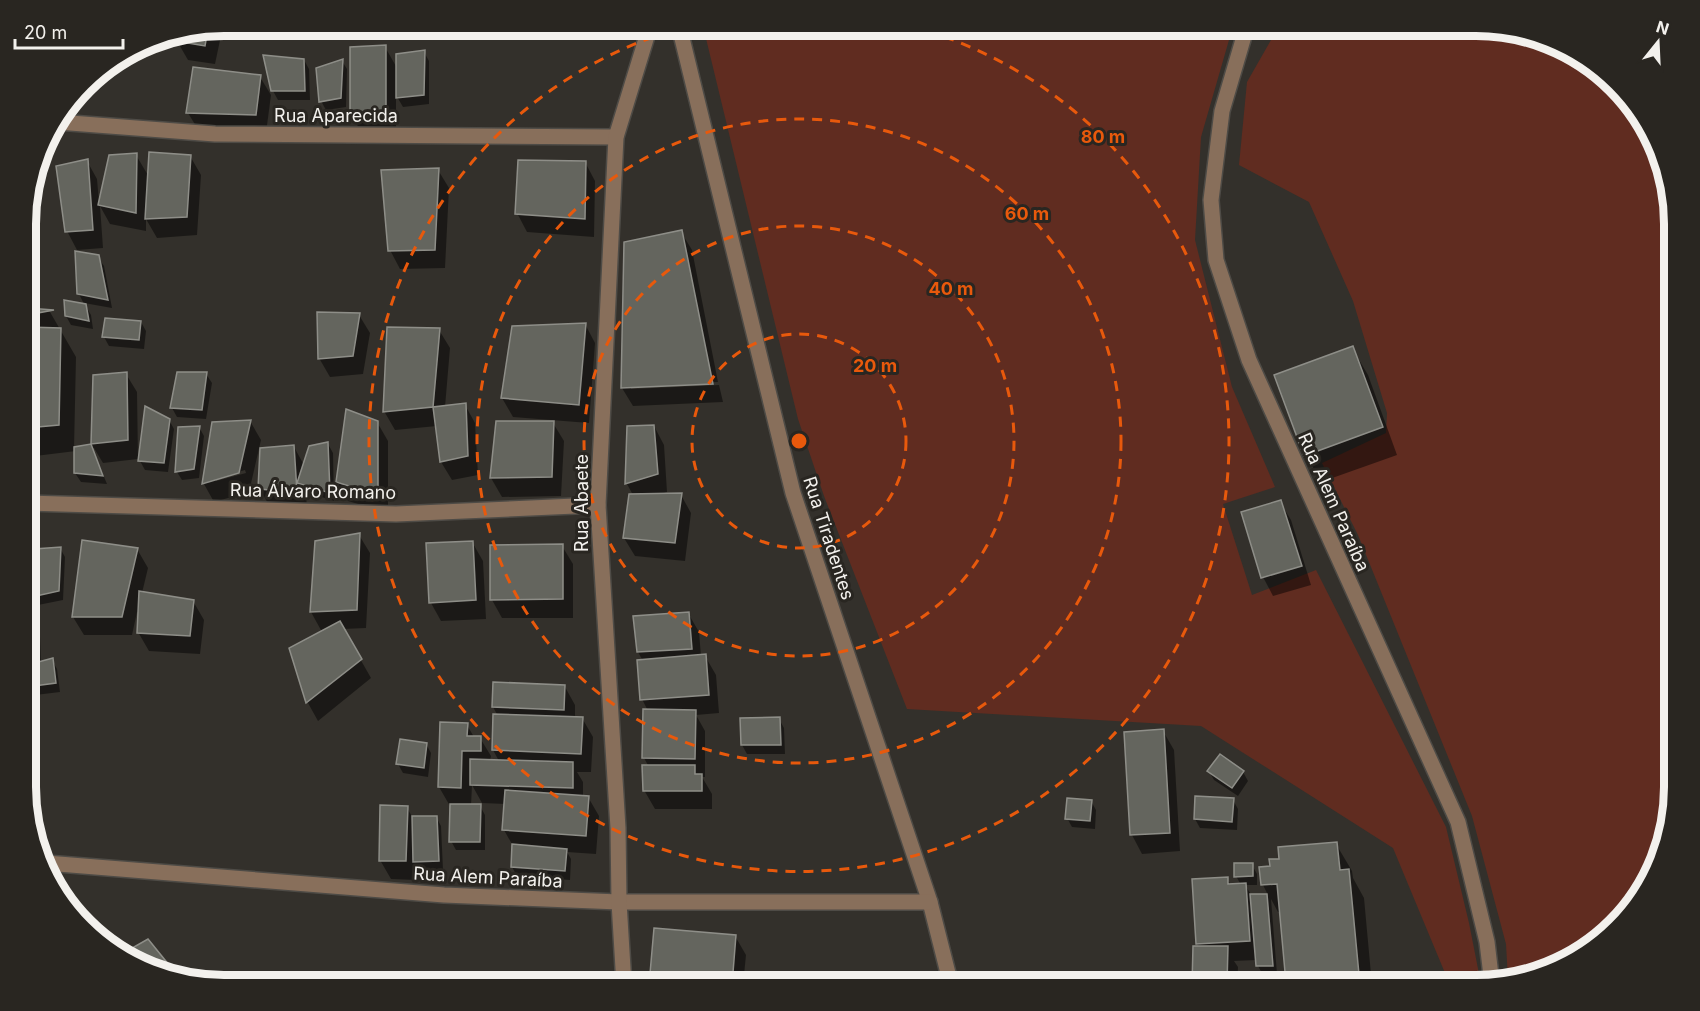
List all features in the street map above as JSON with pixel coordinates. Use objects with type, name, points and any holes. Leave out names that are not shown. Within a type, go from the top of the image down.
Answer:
[{"type":"street","name":"Rua Abaete","points":[[623,975],[618,828],[598,505],[616,137],[647,36]]},
{"type":"street","name":"Rua Tiradentes","points":[[681,36],[793,493],[930,902],[948,975]]},
{"type":"street","name":"Rua Alem Paraíba","points":[[1244,36],[1222,111],[1211,201],[1216,260],[1249,360],[1458,822],[1487,942],[1491,975]]},
{"type":"street","name":"Rua Aparecida","points":[[66,123],[215,134],[616,137]]},
{"type":"street","name":"Rua Álvaro Romano","points":[[36,503],[396,514],[598,505]]},
{"type":"street","name":"Rua Alem Paraíba","points":[[52,864],[444,895],[619,902],[930,902]]},
{"type":"shaded area","points":[[705,36],[1230,36],[1201,137],[1195,240],[1232,387],[1275,487],[1223,504],[1252,595],[1316,570],[1446,827],[1479,975],[1446,975],[1393,848],[1201,726],[907,709],[824,496],[798,419]]},
{"type":"shaded area","points":[[1273,36],[1476,36],[1525,42],[1570,61],[1600,83],[1632,119],[1654,163],[1664,212],[1664,799],[1658,836],[1650,859],[1625,902],[1609,920],[1581,943],[1537,965],[1508,972],[1506,944],[1472,816],[1358,535],[1322,463],[1386,433],[1387,413],[1353,301],[1309,202],[1239,165],[1247,82]]},
{"type":"building","points":[[207,37],[205,46],[180,42]]},
{"type":"building","points":[[386,45],[386,117],[350,116],[350,47]]},
{"type":"building","points":[[425,50],[424,95],[396,98],[396,54]]},
{"type":"building","points":[[263,55],[304,59],[305,91],[271,91]]},
{"type":"building","points":[[343,59],[341,98],[319,102],[316,68]]},
{"type":"building","points":[[193,67],[261,75],[256,115],[186,113]]},
{"type":"building","points":[[149,152],[191,155],[187,217],[145,219]]},
{"type":"building","points":[[137,153],[136,213],[98,205],[109,155]]},
{"type":"building","points":[[88,159],[93,230],[65,232],[56,166]]},
{"type":"building","points":[[518,160],[586,161],[585,219],[515,214]]},
{"type":"building","points":[[439,168],[435,250],[388,251],[381,170]]},
{"type":"building","points":[[682,230],[713,384],[621,388],[624,242]]},
{"type":"building","points":[[75,251],[99,255],[108,300],[77,294]]},
{"type":"building","points":[[64,300],[86,304],[89,321],[65,316]]},
{"type":"building","points":[[36,309],[54,310],[36,313]]},
{"type":"building","points":[[317,312],[360,313],[353,356],[318,359]]},
{"type":"building","points":[[105,318],[141,321],[139,340],[102,337]]},
{"type":"building","points":[[586,323],[579,405],[501,398],[512,326]]},
{"type":"building","points":[[36,327],[61,328],[59,425],[36,427]]},
{"type":"building","points":[[387,327],[440,328],[433,407],[383,412]]},
{"type":"building","points":[[1353,346],[1383,427],[1304,456],[1274,375]]},
{"type":"building","points":[[127,372],[128,440],[91,444],[93,375]]},
{"type":"building","points":[[177,372],[207,372],[202,410],[170,408]]},
{"type":"building","points":[[466,403],[468,456],[440,462],[433,407]]},
{"type":"building","points":[[145,406],[170,419],[164,463],[138,461]]},
{"type":"building","points":[[346,409],[378,421],[378,495],[336,482]]},
{"type":"building","points":[[251,420],[239,473],[202,484],[212,422]]},
{"type":"building","points":[[496,421],[554,421],[552,477],[490,478]]},
{"type":"building","points":[[654,425],[658,474],[625,484],[627,426]]},
{"type":"building","points":[[200,426],[194,469],[175,472],[178,427]]},
{"type":"building","points":[[328,442],[330,493],[297,483],[309,446]]},
{"type":"building","points":[[91,444],[103,476],[74,473],[74,447]]},
{"type":"building","points":[[294,445],[297,492],[258,489],[260,448]]},
{"type":"building","points":[[682,493],[675,543],[623,538],[629,494]]},
{"type":"building","points":[[1281,500],[1302,566],[1261,578],[1241,512]]},
{"type":"building","points":[[360,533],[357,610],[310,612],[315,541]]},
{"type":"building","points":[[82,540],[138,548],[122,617],[72,617]]},
{"type":"building","points":[[473,541],[476,600],[429,603],[426,543]]},
{"type":"building","points":[[563,544],[563,599],[490,600],[490,545]]},
{"type":"building","points":[[61,547],[59,591],[36,596],[36,549]]},
{"type":"building","points":[[139,591],[194,600],[190,636],[137,633]]},
{"type":"building","points":[[689,612],[692,649],[637,652],[633,616]]},
{"type":"building","points":[[340,621],[362,659],[306,703],[289,648]]},
{"type":"building","points":[[706,654],[709,695],[640,700],[637,660]]},
{"type":"building","points":[[53,658],[56,683],[36,686],[36,663]]},
{"type":"building","points":[[493,682],[565,685],[564,710],[492,707]]},
{"type":"building","points":[[643,709],[696,710],[695,759],[642,758]]},
{"type":"building","points":[[493,714],[583,717],[581,754],[492,750]]},
{"type":"building","points":[[780,717],[781,745],[741,745],[740,718]]},
{"type":"building","points":[[440,722],[468,723],[467,736],[481,736],[481,751],[462,751],[461,788],[438,787]]},
{"type":"building","points":[[1164,729],[1170,833],[1130,835],[1124,732]]},
{"type":"building","points":[[400,739],[427,743],[424,768],[396,764]]},
{"type":"building","points":[[1220,754],[1244,771],[1232,788],[1207,771]]},
{"type":"building","points":[[470,759],[573,762],[573,788],[470,785]]},
{"type":"building","points":[[642,765],[695,765],[695,774],[702,774],[702,791],[643,791]]},
{"type":"building","points":[[505,790],[589,796],[586,836],[502,830]]},
{"type":"building","points":[[1195,796],[1234,798],[1232,822],[1194,819]]},
{"type":"building","points":[[1067,798],[1092,800],[1090,821],[1065,819]]},
{"type":"building","points":[[450,804],[481,804],[480,842],[449,842]]},
{"type":"building","points":[[380,805],[408,806],[406,861],[379,861]]},
{"type":"building","points":[[412,816],[437,816],[439,861],[413,862]]},
{"type":"building","points":[[1337,842],[1340,870],[1349,869],[1359,975],[1285,975],[1277,884],[1261,885],[1259,867],[1270,866],[1269,859],[1279,859],[1278,847]]},
{"type":"building","points":[[512,844],[567,849],[565,871],[511,867]]},
{"type":"building","points":[[1234,863],[1253,863],[1253,876],[1234,877]]},
{"type":"building","points":[[1228,877],[1228,884],[1246,883],[1250,941],[1196,944],[1192,879]]},
{"type":"building","points":[[1250,894],[1267,894],[1273,966],[1256,966]]},
{"type":"building","points":[[654,928],[736,935],[733,975],[650,975]]},
{"type":"building","points":[[148,939],[169,965],[152,961],[129,950]]},
{"type":"building","points":[[1193,946],[1228,946],[1227,975],[1192,975]]}]
